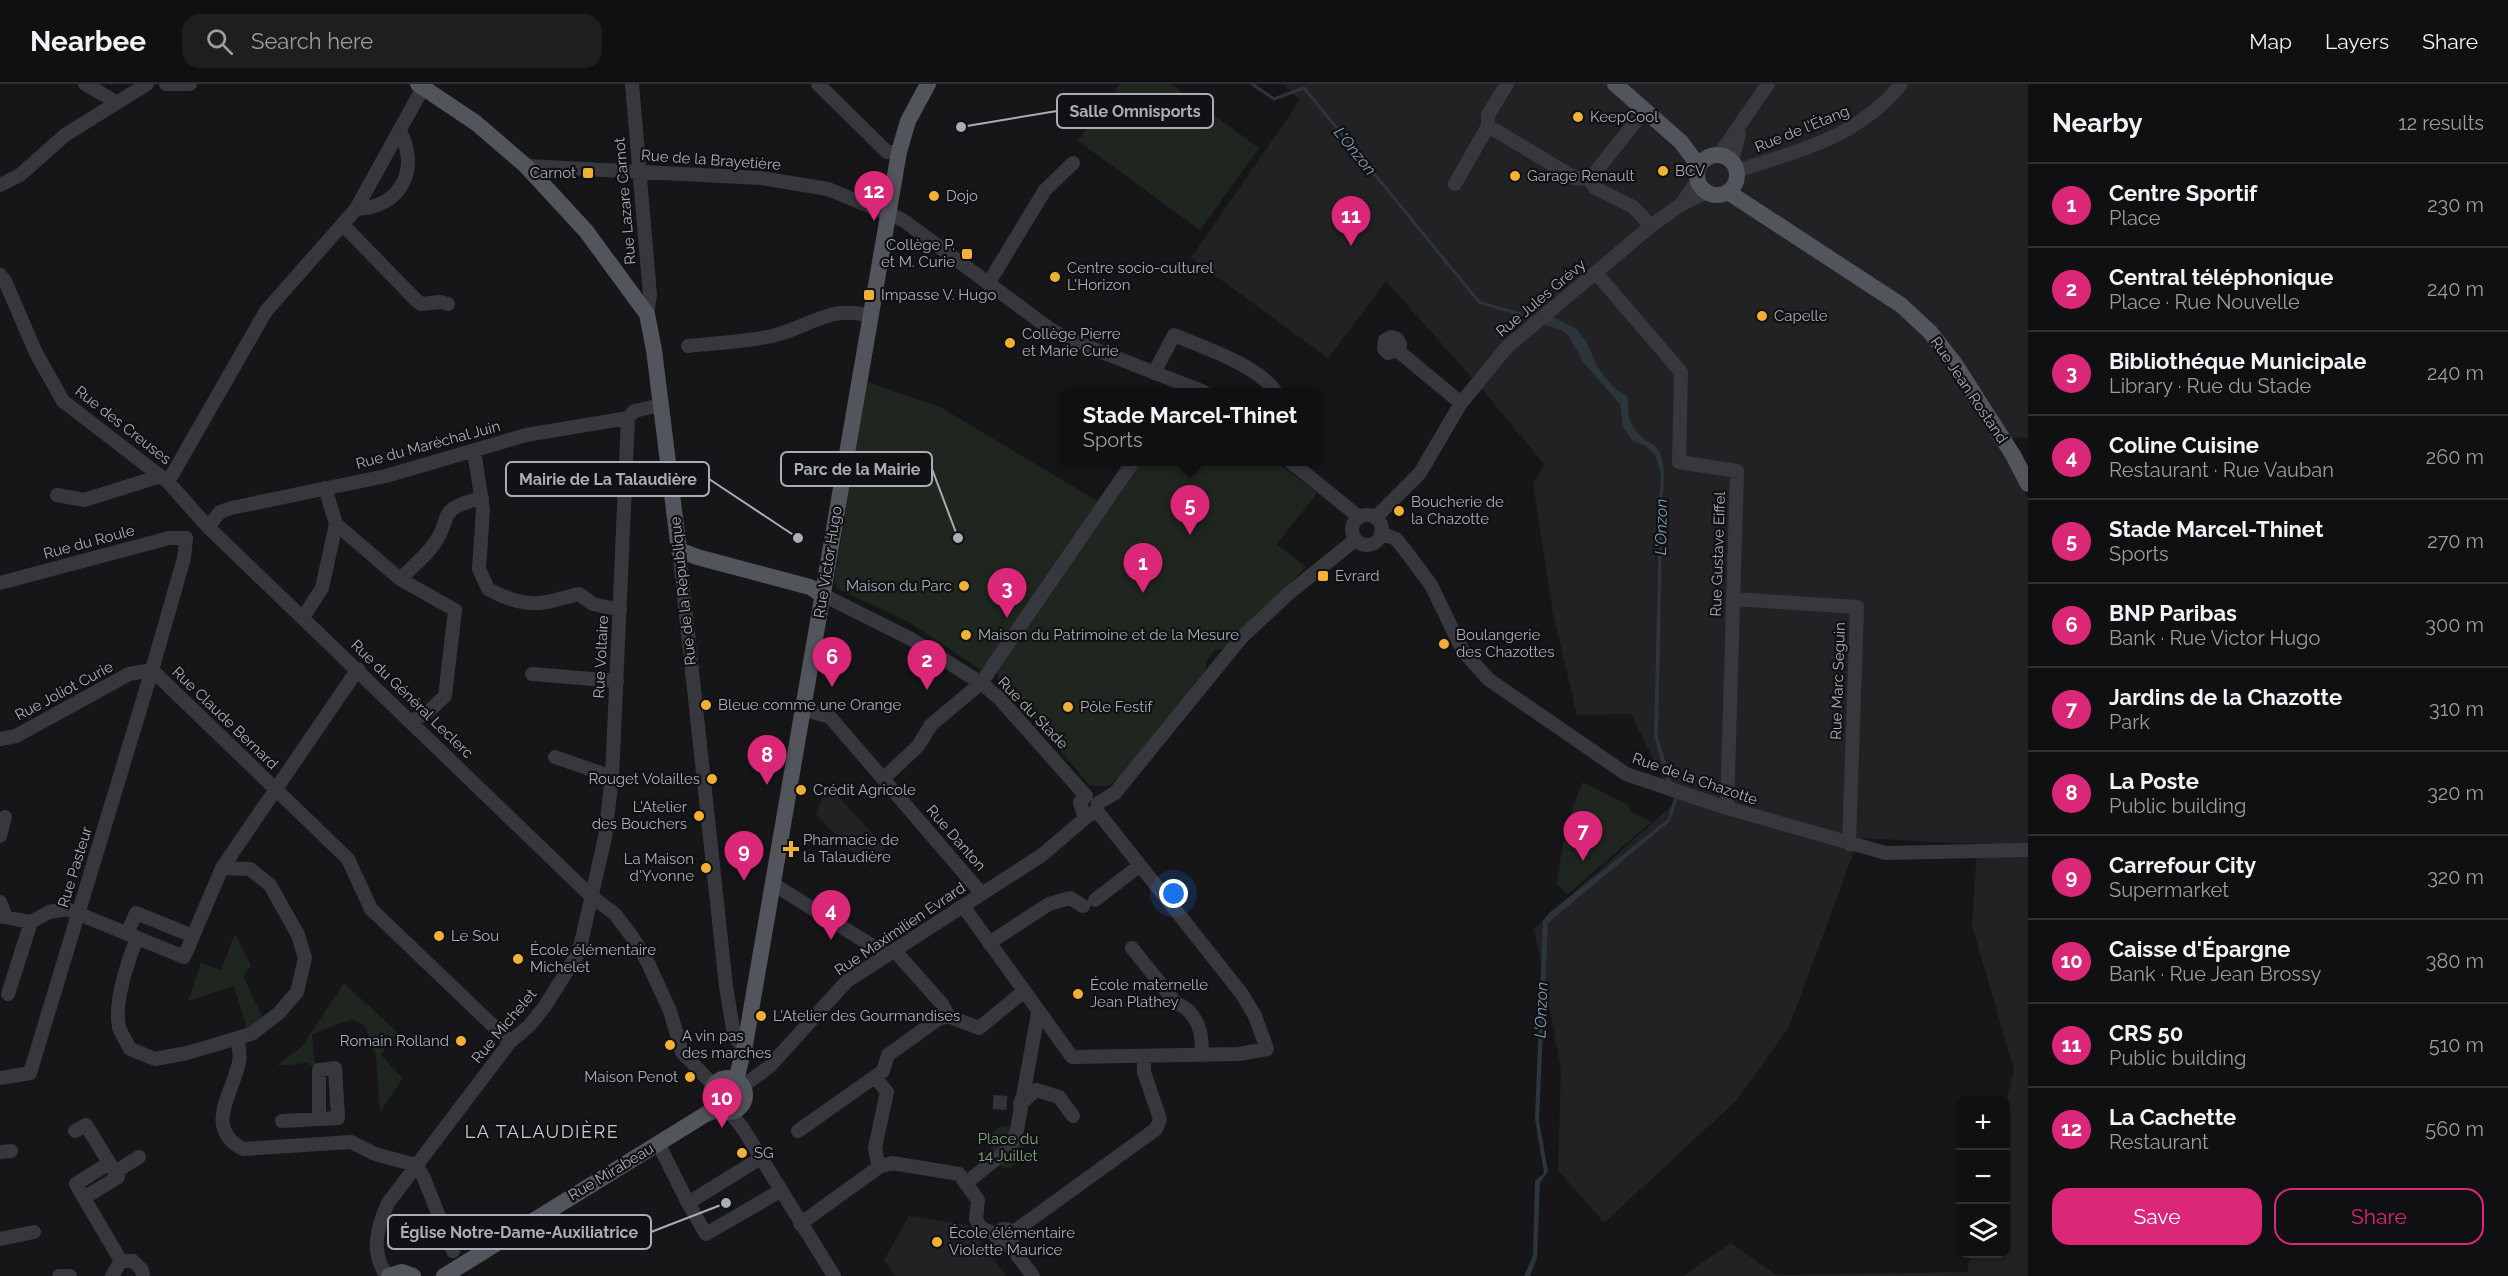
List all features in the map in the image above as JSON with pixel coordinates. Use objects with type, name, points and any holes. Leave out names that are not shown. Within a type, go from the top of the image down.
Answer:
[{"type":"main road","name":"Rue Victor Hugo","points":[[739,1083],[821,594],[899,152],[908,121],[928,84]]},
{"type":"main road","name":"Rue Jean Rostand","points":[[1615,84],[1718,173],[1809,244],[1901,305],[1930,332],[1955,364],[2013,454],[2028,484]]},
{"type":"main road","name":"Rue de la République","points":[[422,85],[476,123],[526,166],[586,231],[647,314],[679,550]]},
{"type":"main road","points":[[679,550],[697,557],[810,587],[821,594]]},
{"type":"main road","points":[[726,1078],[739,1083],[745,1096],[728,1110],[711,1096],[714,1086],[726,1078]]},
{"type":"main road","name":"Rue Mirabeau","points":[[444,1276],[706,1114],[728,1110]]},
{"type":"main road","points":[[388,1276],[402,1272],[413,1276]]},
{"type":"street","points":[[85,84],[116,102]]},
{"type":"street","points":[[0,185],[20,175],[65,135],[147,84]]},
{"type":"street","points":[[166,84],[190,84]]},
{"type":"street","name":"Rue Lazare Carnot","points":[[632,84],[650,295],[647,314]]},
{"type":"street","points":[[818,84],[887,152],[899,152]]},
{"type":"street","points":[[1455,184],[1482,132],[1488,126],[1488,115],[1507,84]]},
{"type":"street","points":[[1718,173],[1741,126],[1768,84]]},
{"type":"street","name":"Rue de l'Étang","points":[[1718,173],[1823,141],[1863,122],[1884,105],[1901,84]]},
{"type":"street","points":[[57,495],[84,500],[161,477],[266,311],[356,209],[400,131],[422,85]]},
{"type":"street","points":[[1590,179],[1645,110]]},
{"type":"street","points":[[1488,126],[1575,178],[1590,179]]},
{"type":"street","points":[[356,209],[367,209],[399,193],[405,181],[409,155],[400,131]]},
{"type":"street","points":[[988,284],[1045,190],[1073,163]]},
{"type":"street","name":"Rue de la Brayetière","points":[[526,166],[640,171],[658,175],[761,178],[828,189],[890,213],[923,234],[988,284],[1066,338],[1155,373],[1181,388]]},
{"type":"street","name":"Rue Jules Grévy","points":[[1376,518],[1420,473],[1461,403],[1507,347],[1718,173]]},
{"type":"street","points":[[1590,179],[1595,188],[1634,207],[1651,226]]},
{"type":"street","points":[[343,225],[417,301],[421,304],[448,304]]},
{"type":"street","name":"Rue Gustave Eiffel","points":[[1596,273],[1681,372],[1679,462],[1737,471],[1727,808]]},
{"type":"street","name":"Rue des Creuses","points":[[0,275],[5,281],[36,353],[63,401],[161,477],[208,527]]},
{"type":"street","points":[[688,346],[772,336],[838,312],[850,310],[871,316]]},
{"type":"street","points":[[1155,373],[1174,335],[1235,361],[1273,388]]},
{"type":"street","points":[[1397,350],[1461,403]]},
{"type":"street","name":"Rue du Maréchal Juin","points":[[186,538],[194,531],[208,527],[220,512],[231,508],[386,476],[526,435],[628,418],[634,411],[661,405]]},
{"type":"street","name":"Rue Voltaire","points":[[591,896],[605,837],[612,777],[628,418]]},
{"type":"street","points":[[474,451],[482,498],[479,569],[488,590],[514,603],[544,604],[579,594],[593,604],[620,610]]},
{"type":"street","points":[[884,779],[918,746],[931,725],[981,683],[1130,466]]},
{"type":"street","points":[[1296,466],[1359,517]]},
{"type":"street","points":[[303,616],[322,588],[336,524],[325,489]]},
{"type":"street","points":[[400,579],[432,547],[448,512],[456,504],[482,498]]},
{"type":"street","points":[[1370,515],[1376,518],[1382,527],[1381,533],[1370,545],[1355,540],[1352,525],[1359,517],[1370,515]]},
{"type":"street","points":[[336,524],[400,579],[454,610],[445,696],[428,712],[411,721]]},
{"type":"street","name":"Rue du Général Leclerc","points":[[208,527],[303,616],[591,896],[615,914],[648,963],[670,1011],[682,1052],[714,1086]]},
{"type":"street","name":"Rue de la Chazotte","points":[[1381,533],[1396,539],[1431,585],[1463,651],[1488,679],[1626,774],[1727,808],[1886,853],[2028,850]]},
{"type":"street","name":"Rue du Roule","points":[[0,583],[168,538],[186,538]]},
{"type":"street","points":[[152,670],[184,558],[186,538]]},
{"type":"street","name":"Rue Maximilien Evrard","points":[[739,1083],[770,1066],[847,981],[1042,855],[1092,806],[1115,793],[1241,638],[1288,594],[1355,540]]},
{"type":"street","name":"Rue de la République","points":[[679,550],[734,1035],[745,1047]]},
{"type":"street","name":"Rue du Stade","points":[[821,594],[911,639],[981,683],[999,698],[1092,806],[1242,994],[1255,1016],[1267,1049],[1239,1054],[1201,1055]]},
{"type":"street","name":"Rue Marc Seguin","points":[[1733,599],[1857,607],[1849,844]]},
{"type":"street","points":[[0,902],[3,917],[31,922],[49,912],[67,909],[184,957],[222,868],[358,669]]},
{"type":"street","name":"Rue Joliot Curie","points":[[0,738],[16,736],[129,674],[152,670]]},
{"type":"street","name":"Rue Claude Bernard","points":[[152,670],[348,859],[371,909],[510,1042]]},
{"type":"street","name":"Rue Pasteur","points":[[0,1078],[30,1073],[152,670]]},
{"type":"street","points":[[532,674],[617,681]]},
{"type":"street","name":"Rue Danton","points":[[802,709],[830,717],[982,894]]},
{"type":"street","points":[[555,757],[612,777]]},
{"type":"street","points":[[0,836],[5,817]]},
{"type":"street","points":[[989,943],[1049,904],[1070,898],[1089,903],[1139,866]]},
{"type":"street","points":[[194,936],[136,913],[126,966],[119,1027],[130,1049],[155,1059],[187,1053],[253,1033],[279,1013],[297,992],[305,958],[298,935],[270,885],[249,870],[222,868]]},
{"type":"street","points":[[773,884],[890,952],[942,1004],[948,1016]]},
{"type":"street","name":"Rue Michelet","points":[[388,1276],[382,1269],[375,1244],[379,1224],[388,1203],[510,1042],[530,1025],[545,1006],[579,952],[591,896]]},
{"type":"street","points":[[963,906],[1038,1013],[1072,1057],[1201,1055],[1203,1040],[1199,1026],[1182,1005],[1176,1003],[1132,948]]},
{"type":"street","points":[[8,994],[31,922]]},
{"type":"street","points":[[798,1131],[883,1071],[888,1054],[938,1019],[948,1016],[979,1028],[1023,992]]},
{"type":"street","points":[[966,1183],[1011,1148],[1038,1013]]},
{"type":"street","points":[[238,1038],[240,1060],[224,1112],[223,1128],[229,1141],[243,1149],[351,1142],[375,1154],[416,1165],[423,1176],[453,1251]]},
{"type":"street","points":[[800,1224],[879,1167],[892,1163],[959,1174],[978,1200],[976,1219],[981,1228],[998,1235],[1002,1245],[1156,1129],[1160,1119],[1144,1072],[1144,1056]]},
{"type":"street","points":[[319,1119],[318,1070],[335,1068],[337,1143]]},
{"type":"street","points":[[875,1077],[887,1092],[875,1148],[879,1167]]},
{"type":"street","points":[[1020,1104],[1036,1090],[1059,1097],[1073,1116]]},
{"type":"street","points":[[728,1110],[742,1127],[834,1276]]},
{"type":"street","points":[[294,1147],[288,1121],[338,1118]]},
{"type":"street","points":[[75,1131],[86,1125],[118,1177],[84,1198],[121,1261]]},
{"type":"street","points":[[658,1143],[706,1234],[780,1191]]},
{"type":"street","points":[[112,1168],[139,1156]]},
{"type":"street","points":[[688,1203],[761,1158]]},
{"type":"street","points":[[0,1239],[33,1232]]},
{"type":"street","points":[[1011,1238],[1033,1276]]},
{"type":"street","points":[[112,1276],[121,1261]]},
{"type":"street","points":[[121,1261],[133,1261],[142,1270],[143,1276]]},
{"type":"street","points":[[59,1276],[70,1276]]},
{"type":"shaded area","points":[[1283,84],[2028,84],[2028,437],[2002,439],[2028,498],[2028,1276],[1683,1276],[1731,1243],[1776,1275],[1967,1272],[1970,1258],[2010,1258],[2010,1096],[2008,1096],[2014,1069],[1972,926],[1977,844],[1859,838],[1789,1027],[1738,1099],[1604,1223],[1558,1170],[1561,1068],[1534,928],[1675,803],[1631,714],[1577,715],[1553,613],[1533,484],[1544,464],[1481,388],[1386,281],[1328,358],[1191,258],[1300,100]]},
{"type":"shaded area","points":[[831,788],[885,848],[865,866],[816,814],[824,793]]},
{"type":"shaded area","name":"École élémentaire Violette Maurice","points":[[909,1216],[968,1225],[1006,1276],[896,1276],[884,1260]]},
{"type":"green space","points":[[1120,84],[1171,84],[1259,148],[1200,230],[1078,141]]},
{"type":"green space","points":[[867,382],[940,407],[1099,502],[1005,642],[981,670],[907,621],[838,589],[834,583]]},
{"type":"green space","points":[[1134,466],[1282,466],[1317,493],[1277,544],[1306,567],[1225,649],[1215,650],[1206,662],[1206,669],[1128,769],[1109,786],[1090,786],[1016,698],[999,683],[997,672]]},
{"type":"green space","points":[[1583,782],[1628,805],[1630,811],[1651,822],[1568,894],[1557,885],[1559,870],[1572,809]]},
{"type":"green space","points":[[235,934],[251,966],[243,976],[263,1018],[247,1029],[234,986],[188,1001],[201,963],[221,970]]},
{"type":"green space","points":[[344,983],[397,1032],[381,1055],[403,1078],[380,1112],[376,1058],[365,1026],[353,1019],[312,1034],[314,1061],[319,1070],[307,1063],[277,1066],[302,1046]]},
{"type":"green space","name":"Place du 14 Juillet","points":[[1000,1126],[1020,1127],[1025,1145],[1023,1158],[1011,1168],[1003,1168],[991,1149],[992,1133]]},
{"type":"water","points":[[1553,317],[1575,328],[1586,341],[1598,368],[1613,387],[1627,396],[1630,422],[1638,434],[1658,450],[1663,465],[1664,480],[1655,455],[1646,446],[1633,441],[1623,427],[1620,404],[1583,362],[1569,336],[1562,330],[1545,325],[1548,318]]},
{"type":"water","points":[[1660,487],[1663,491],[1658,737],[1672,783],[1667,782],[1654,736]]},
{"type":"water","points":[[1674,798],[1678,799],[1670,821],[1548,923],[1539,1120],[1548,1171],[1540,1183],[1537,1258],[1530,1276],[1524,1276],[1533,1256],[1535,1181],[1544,1173],[1535,1119],[1543,921],[1549,913],[1668,819]]},
{"type":"waterway","name":"L'Onzon","points":[[1252,84],[1274,99],[1304,88],[1479,302],[1529,317]]},
{"type":"waterway","name":"L'Onzon","points":[[1662,474],[1662,492]]},
{"type":"tunnel","points":[[993,1102],[1020,1104]]},
{"type":"place","name":"KeepCool","points":[[1578,117]]},
{"type":"place","name":"Salle Omnisports","points":[[961,127]]},
{"type":"place","name":"BCV","points":[[1663,171]]},
{"type":"place","name":"Carnot","points":[[588,173]]},
{"type":"place","name":"Garage Renault","points":[[1515,176]]},
{"type":"place","name":"Dojo","points":[[934,196]]},
{"type":"place","name":"La Cachette","points":[[874,221]]},
{"type":"place","name":"CRS 50","points":[[1351,246]]},
{"type":"place","name":"Collège P. et M. Curie","points":[[967,254]]},
{"type":"place","name":"Centre socio-culturel L'Horizon","points":[[1055,277]]},
{"type":"place","name":"Impasse V. Hugo","points":[[869,295]]},
{"type":"place","name":"Capelle","points":[[1762,316]]},
{"type":"place","name":"Collège Pierre et Marie Curie","points":[[1010,343]]},
{"type":"place","name":"Boucherie de la Chazotte","points":[[1399,511]]},
{"type":"place","name":"Stade Marcel-Thinet","points":[[1190,535]]},
{"type":"place","name":"Mairie de La Talaudière","points":[[798,538]]},
{"type":"place","name":"Parc de la Mairie","points":[[958,538]]},
{"type":"place","name":"Evrard","points":[[1323,576]]},
{"type":"place","name":"Maison du Parc","points":[[964,586]]},
{"type":"place","name":"Centre Sportif","points":[[1143,593]]},
{"type":"place","name":"Bibliothéque Municipale","points":[[1007,618]]},
{"type":"place","name":"Maison du Patrimoine et de la Mesure","points":[[966,635]]},
{"type":"place","name":"Boulangerie des Chazottes","points":[[1444,644]]},
{"type":"place","name":"BNP Paribas","points":[[832,687]]},
{"type":"place","name":"Central téléphonique","points":[[927,690]]},
{"type":"place","name":"Bleue comme une Orange","points":[[706,705]]},
{"type":"place","name":"Pôle Festif","points":[[1068,707]]},
{"type":"place","name":"Rouget Volailles","points":[[712,779]]},
{"type":"place","name":"La Poste","points":[[767,785]]},
{"type":"place","name":"Crédit Agricole","points":[[801,790]]},
{"type":"place","name":"L'Atelier des Bouchers","points":[[699,816]]},
{"type":"place","name":"Pharmacie de la Talaudière","points":[[791,849]]},
{"type":"place","name":"Jardins de la Chazotte","points":[[1583,861]]},
{"type":"place","name":"La Maison d'Yvonne","points":[[706,868]]},
{"type":"place","name":"Carrefour City","points":[[744,881]]},
{"type":"place","name":"Le Sou","points":[[439,936]]},
{"type":"place","name":"Coline Cuisine","points":[[831,940]]},
{"type":"place","name":"École élémentaire Michelet","points":[[518,959]]},
{"type":"place","name":"École maternelle Jean Plathey","points":[[1078,994]]},
{"type":"place","name":"L'Atelier des Gourmandises","points":[[761,1016]]},
{"type":"place","name":"Romain Rolland","points":[[461,1041]]},
{"type":"place","name":"A vin pas des marches","points":[[670,1045]]},
{"type":"place","name":"Maison Penot","points":[[690,1077]]},
{"type":"place","name":"Caisse d'Épargne","points":[[722,1128]]},
{"type":"place","name":"SG","points":[[742,1153]]},
{"type":"place","name":"Église Notre-Dame-Auxiliatrice","points":[[726,1203]]},
{"type":"place","name":"École élémentaire Violette Maurice","points":[[937,1242]]},
{"type":"district","name":"LA TALAUDIÈRE","points":[[542,1131]]}]
